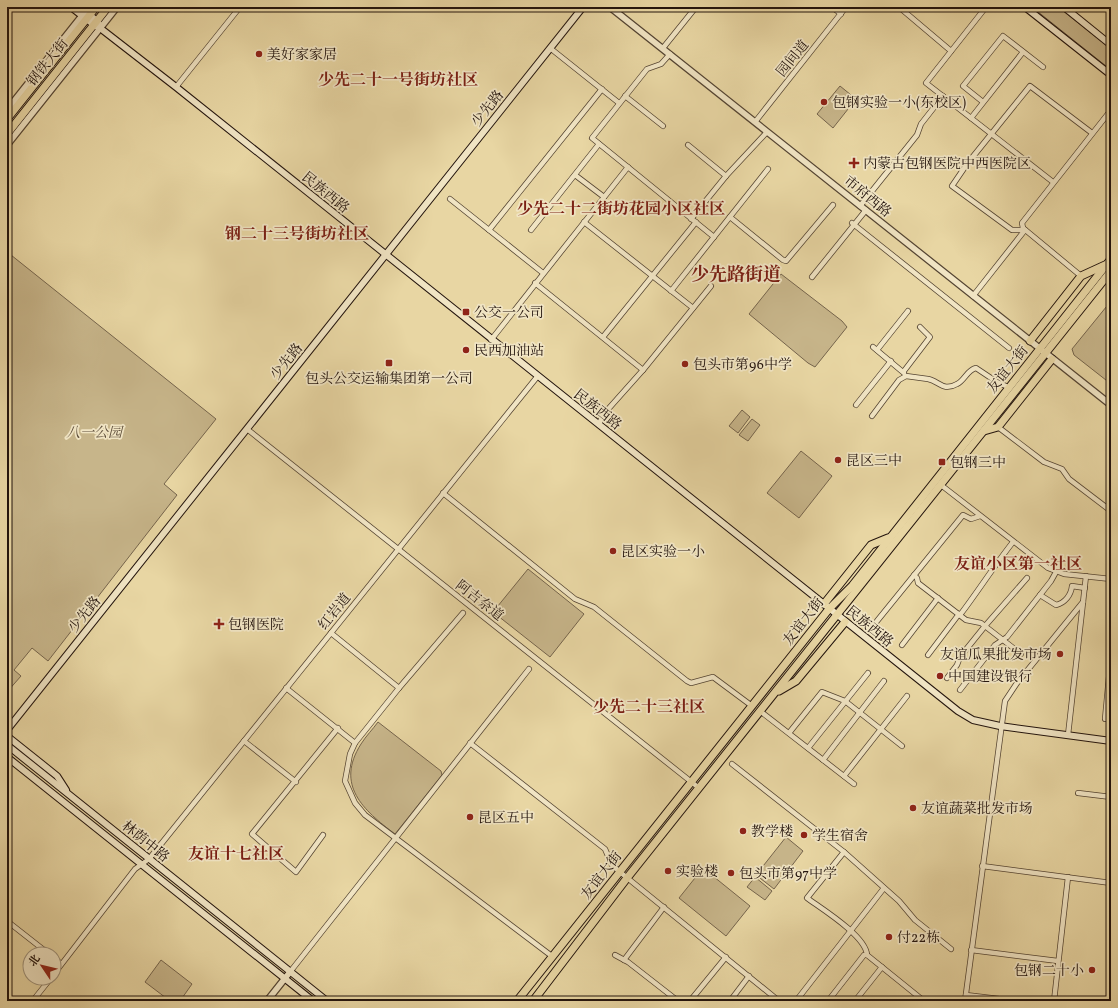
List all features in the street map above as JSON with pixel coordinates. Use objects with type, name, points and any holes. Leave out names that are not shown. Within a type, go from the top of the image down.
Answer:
[{"type":"main road","name":"民族西路","points":[[71,7],[87,14]]},
{"type":"main road","name":"民族西路","points":[[80,7],[97,24],[537,377],[958,711],[973,720],[1000,726],[1111,741]]},
{"type":"main road","name":"钢铁大街","points":[[7,119],[87,14],[96,7]]},
{"type":"main road","name":"钢铁大街","points":[[7,134],[97,24],[108,7]]},
{"type":"main road","name":"少先路","points":[[7,730],[583,7]]},
{"type":"main road","points":[[1025,7],[1111,76]]},
{"type":"main road","points":[[1064,7],[1111,45]]},
{"type":"main road","points":[[1030,341],[1081,276],[1109,262]]},
{"type":"main road","name":"友谊大街","points":[[518,1001],[752,706],[810,632],[827,607],[854,588],[941,485],[984,431],[1109,262]]},
{"type":"main road","name":"友谊大街","points":[[533,1001],[627,878],[837,615],[888,538],[1008,388],[1043,351],[1111,271]]},
{"type":"main road","points":[[984,431],[998,427],[1052,359]]},
{"type":"main road","points":[[827,607],[871,545],[888,538]]},
{"type":"main road","points":[[775,693],[796,681],[845,622]]},
{"type":"main road","points":[[810,632],[818,639]]},
{"type":"main road","points":[[7,736],[57,776],[69,795]]},
{"type":"main road","name":"林荫中路","points":[[7,745],[327,1001]]},
{"type":"main road","name":"林荫中路","points":[[7,757],[313,1001]]},
{"type":"street","points":[[8,143],[97,24],[117,7]]},
{"type":"street","points":[[176,87],[240,7]]},
{"type":"street","name":"市府西路","points":[[610,7],[1111,405]]},
{"type":"street","points":[[663,48],[696,7]]},
{"type":"street","points":[[832,7],[841,14]]},
{"type":"street","name":"园间道","points":[[755,122],[846,7]]},
{"type":"street","points":[[899,7],[951,51]]},
{"type":"street","points":[[986,7],[926,83],[1053,182]]},
{"type":"street","points":[[7,110],[87,14]]},
{"type":"street","points":[[983,102],[963,86],[1003,36],[1043,67]]},
{"type":"street","points":[[550,48],[619,103]]},
{"type":"street","points":[[971,118],[1023,52]]},
{"type":"street","points":[[670,54],[661,64],[647,68],[592,138],[694,220],[714,238]]},
{"type":"street","points":[[1025,230],[1012,230],[952,186],[1030,86],[1092,133]]},
{"type":"street","points":[[489,230],[602,89]]},
{"type":"street","points":[[625,96],[663,126]]},
{"type":"street","points":[[860,206],[917,135],[921,124],[943,96]]},
{"type":"street","points":[[1081,276],[1025,230],[1022,225],[1022,221],[1111,110]]},
{"type":"street","points":[[603,337],[652,276],[726,176],[767,132]]},
{"type":"street","points":[[531,230],[599,144]]},
{"type":"street","points":[[688,145],[726,176]]},
{"type":"street","points":[[491,340],[628,167]]},
{"type":"street","points":[[672,291],[768,169]]},
{"type":"street","points":[[575,175],[604,197]]},
{"type":"street","points":[[450,199],[544,273]]},
{"type":"street","points":[[730,217],[785,261],[790,258],[833,205]]},
{"type":"street","points":[[812,277],[853,224],[866,210]]},
{"type":"street","points":[[584,222],[693,308]]},
{"type":"street","points":[[853,224],[1009,348]]},
{"type":"street","points":[[973,296],[1025,230]]},
{"type":"street","points":[[535,283],[643,370]]},
{"type":"street","points":[[599,425],[602,416],[643,370],[711,286]]},
{"type":"street","points":[[908,311],[875,349],[905,374],[929,379],[939,385],[948,387],[960,382],[970,370],[976,368],[1008,388]]},
{"type":"street","points":[[872,416],[905,374],[930,337],[920,327]]},
{"type":"street","points":[[856,405],[891,361]]},
{"type":"street","name":"红岩道","points":[[62,963],[135,869],[149,859],[537,377]]},
{"type":"street","points":[[998,427],[1040,459],[1062,469],[1069,479],[1111,511]]},
{"type":"street","name":"阿吉奈道","points":[[247,429],[699,788]]},
{"type":"street","points":[[941,485],[1043,566],[1056,572],[1111,579]]},
{"type":"street","points":[[443,493],[575,599],[594,607],[687,681],[691,683],[714,677],[752,706]]},
{"type":"street","points":[[876,621],[963,515],[970,519],[980,516]]},
{"type":"street","points":[[928,655],[985,583],[989,572],[1013,542]]},
{"type":"street","points":[[960,690],[995,645],[1004,640],[1051,581],[1056,572]]},
{"type":"street","points":[[914,575],[918,579],[918,583],[968,621],[985,626],[1021,654]]},
{"type":"street","points":[[1068,735],[1086,576]]},
{"type":"street","points":[[947,678],[957,665],[959,658],[1026,578]]},
{"type":"street","points":[[1040,595],[1056,605],[1063,603],[1071,594],[1072,586],[1085,588]]},
{"type":"street","points":[[902,645],[938,598]]},
{"type":"street","points":[[965,1001],[1000,726],[1005,700],[1008,694],[1083,602]]},
{"type":"street","points":[[463,613],[399,688],[356,743],[350,754],[345,781],[355,803],[365,815],[553,957]]},
{"type":"street","points":[[331,633],[399,688]]},
{"type":"street","points":[[1105,719],[1111,655]]},
{"type":"street","points":[[267,1001],[529,669]]},
{"type":"street","points":[[808,748],[844,701],[868,673]]},
{"type":"street","points":[[823,760],[884,681]]},
{"type":"street","points":[[286,688],[356,743]]},
{"type":"street","points":[[789,734],[822,692],[844,701],[902,746]]},
{"type":"street","points":[[844,776],[907,696]]},
{"type":"street","points":[[760,711],[854,784]]},
{"type":"street","points":[[323,835],[296,872],[252,834],[296,782],[338,728]]},
{"type":"street","points":[[244,741],[296,782]]},
{"type":"street","points":[[470,743],[605,849],[612,865],[620,872],[779,1001]]},
{"type":"street","points":[[732,764],[844,852],[884,888],[915,920],[951,949]]},
{"type":"street","points":[[1078,793],[1111,797]]},
{"type":"street","points":[[844,852],[807,898],[850,931],[864,944],[867,955],[924,1001]]},
{"type":"street","points":[[982,866],[1111,883]]},
{"type":"street","points":[[1054,1001],[1068,878]]},
{"type":"street","points":[[796,1001],[884,888]]},
{"type":"street","points":[[624,960],[664,907]]},
{"type":"street","points":[[7,921],[38,946]]},
{"type":"street","points":[[971,950],[1058,961]]},
{"type":"street","points":[[615,955],[624,960],[678,1001]]},
{"type":"street","points":[[828,1001],[864,955],[867,955]]},
{"type":"street","points":[[690,1001],[726,957]]},
{"type":"street","points":[[855,1001],[882,967]]},
{"type":"street","points":[[730,1001],[749,976]]},
{"type":"street","points":[[38,1001],[35,998],[45,986]]},
{"type":"street","points":[[966,995],[1016,1001]]},
{"type":"green space","points":[[1032,7],[1058,7],[1111,49],[1111,70]]},
{"type":"green space","points":[[840,86],[856,99],[833,128],[817,114]]},
{"type":"green space","name":"八一公园","points":[[11,255],[216,419],[164,484],[177,495],[48,661],[32,648],[14,670],[21,676],[7,692],[7,260]]},
{"type":"green space","points":[[781,274],[842,321],[847,327],[815,367],[808,363],[749,314]]},
{"type":"green space","points":[[1111,301],[1111,384],[1074,355],[1072,349]]},
{"type":"green space","points":[[742,410],[750,417],[738,433],[729,426]]},
{"type":"green space","points":[[752,419],[760,425],[748,441],[739,435]]},
{"type":"green space","points":[[801,451],[832,476],[799,518],[767,493]]},
{"type":"green space","points":[[528,569],[584,614],[550,657],[493,612]]},
{"type":"green space","points":[[378,722],[441,771],[442,775],[395,834],[363,806],[356,795],[352,784],[351,772],[354,759],[361,744]]},
{"type":"green space","points":[[786,837],[803,851],[774,889],[756,875]]},
{"type":"green space","points":[[703,868],[750,906],[726,936],[679,898]]},
{"type":"green space","points":[[755,877],[772,891],[765,900],[747,887]]},
{"type":"green space","points":[[161,960],[192,984],[180,1001],[170,1001],[145,982]]},
{"type":"place","name":"美好家家居","points":[[259,54]]},
{"type":"place","name":"包钢实验一小(东校区)","points":[[824,102]]},
{"type":"place","name":"内蒙古包钢医院中西医院区","points":[[854,163]]},
{"type":"place","name":"公交一公司","points":[[466,312]]},
{"type":"place","name":"民西加油站","points":[[466,350]]},
{"type":"place","name":"包头公交运输集团第一公司","points":[[389,363]]},
{"type":"place","name":"包头市第96中学","points":[[685,364]]},
{"type":"place","name":"昆区三中","points":[[838,460]]},
{"type":"place","name":"包钢三中","points":[[942,462]]},
{"type":"place","name":"昆区实验一小","points":[[613,551]]},
{"type":"place","name":"包钢医院","points":[[219,624]]},
{"type":"place","name":"友谊瓜果批发市场","points":[[1060,654]]},
{"type":"place","name":"中国建设银行","points":[[940,676]]},
{"type":"place","name":"友谊蔬菜批发市场","points":[[913,808]]},
{"type":"place","name":"昆区五中","points":[[470,817]]},
{"type":"place","name":"教学楼","points":[[743,831]]},
{"type":"place","name":"学生宿舍","points":[[804,835]]},
{"type":"place","name":"实验楼","points":[[668,871]]},
{"type":"place","name":"包头市第97中学","points":[[731,873]]},
{"type":"place","name":"付22栋","points":[[889,937]]},
{"type":"place","name":"包钢二十小","points":[[1092,970]]},
{"type":"district","name":"少先二十一号街坊社区","points":[[398,79]]},
{"type":"district","name":"少先二十二街坊花园小区社区","points":[[621,208]]},
{"type":"district","name":"钢二十三号街坊社区","points":[[297,233]]},
{"type":"district","name":"少先路街道","points":[[736,274]]},
{"type":"district","name":"友谊小区第一社区","points":[[1018,563]]},
{"type":"district","name":"少先二十三社区","points":[[649,706]]},
{"type":"district","name":"友谊十七社区","points":[[236,853]]}]
